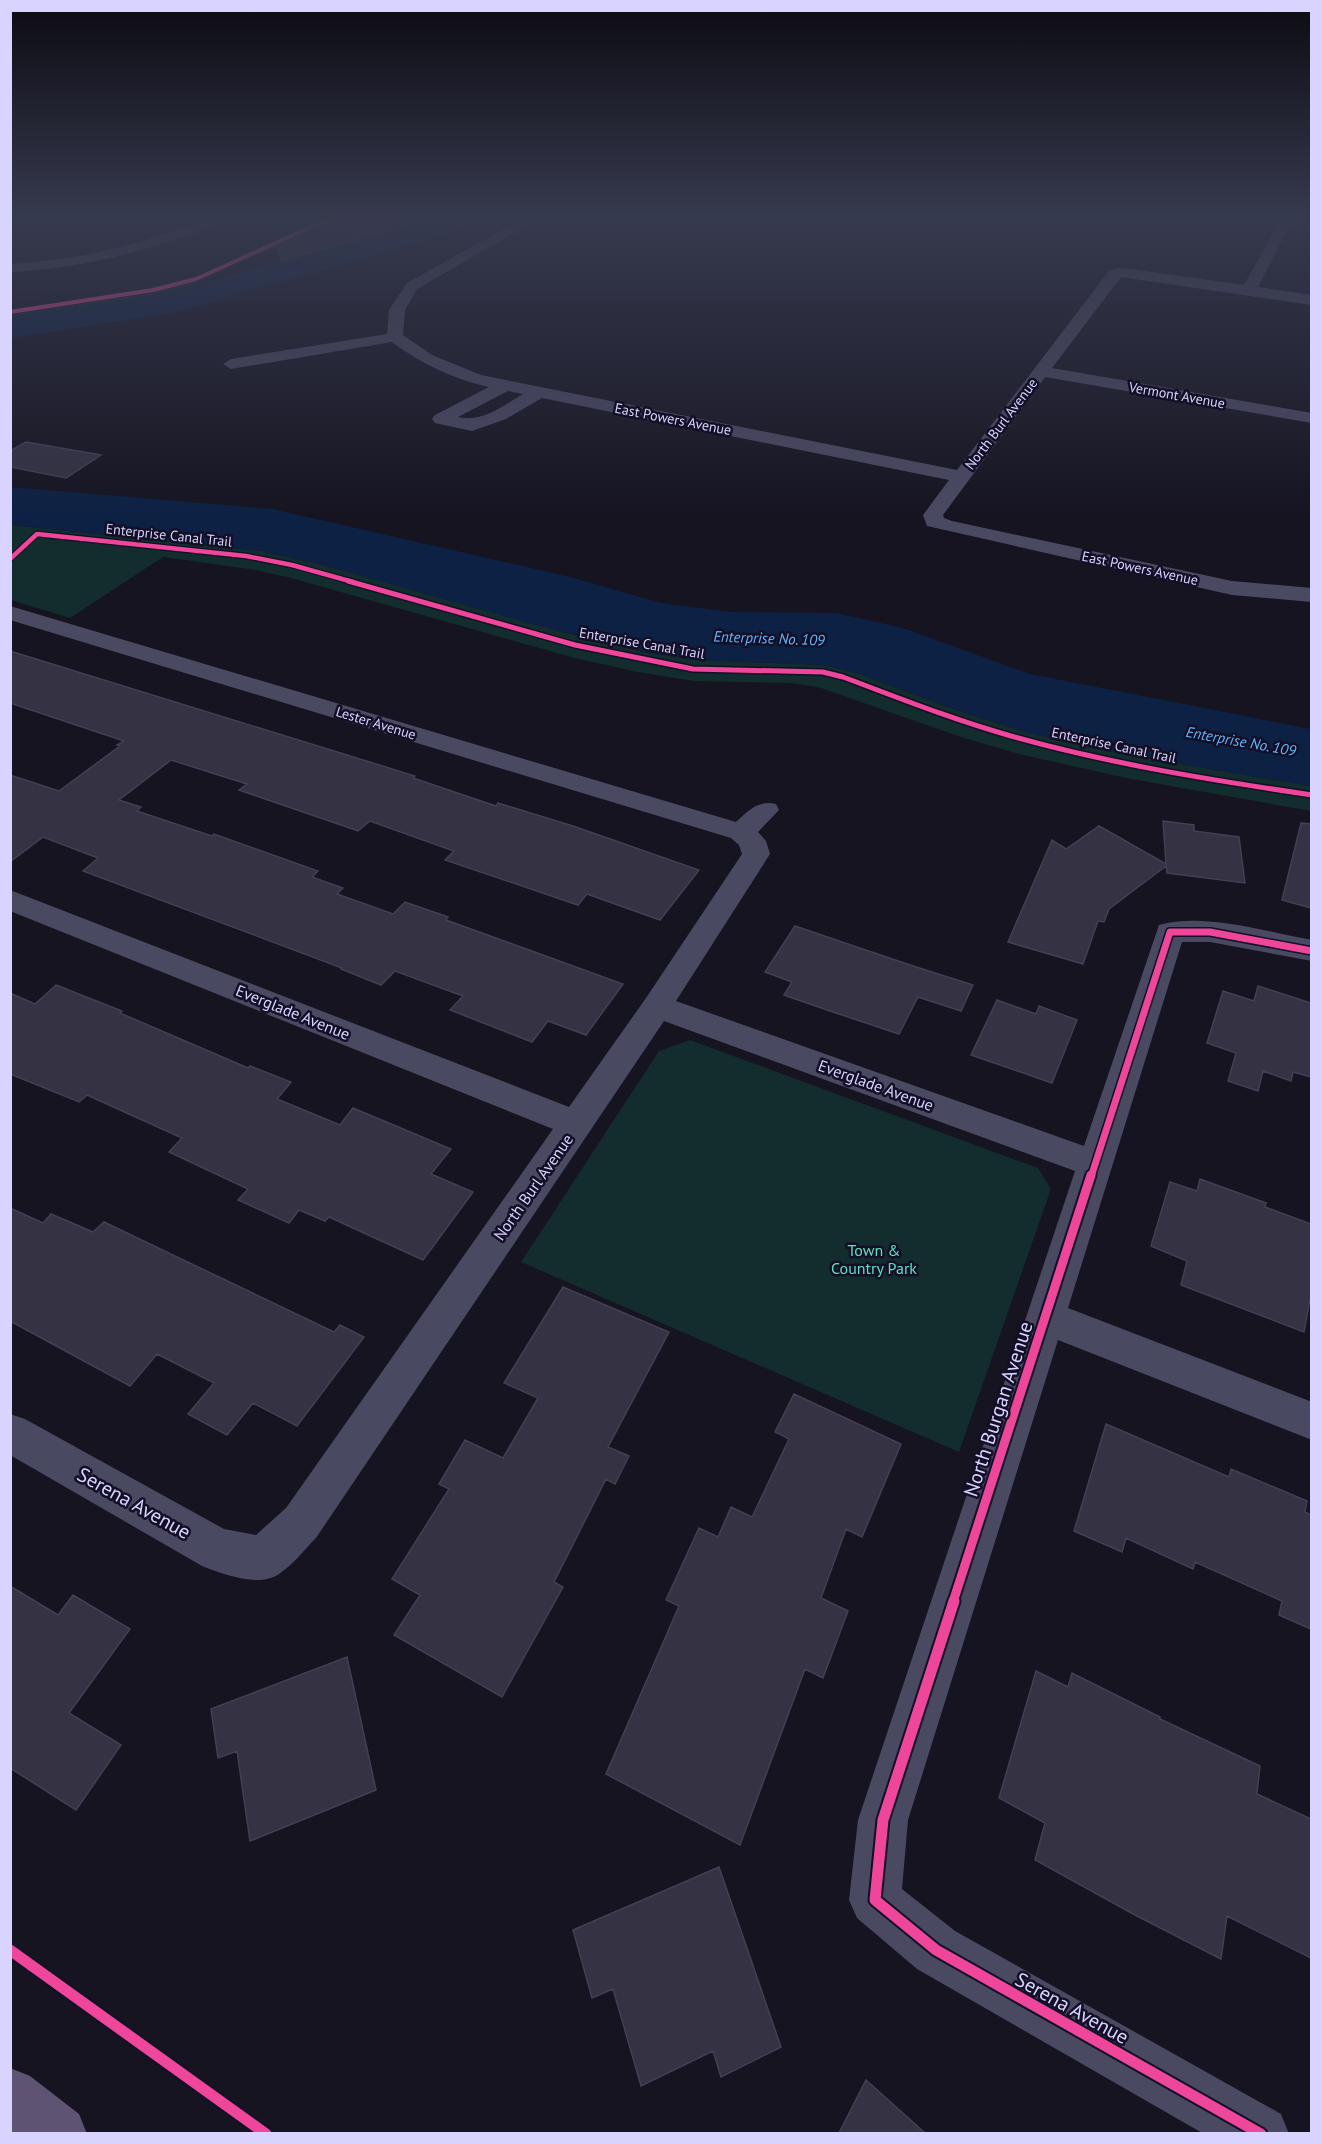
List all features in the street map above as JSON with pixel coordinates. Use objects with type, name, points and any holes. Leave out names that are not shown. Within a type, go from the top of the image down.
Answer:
[{"type":"main road","points":[[10,2096],[59,2133]]},
{"type":"street","points":[[231,364],[395,337],[393,317]]},
{"type":"street","name":"North Burl Avenue","points":[[934,522],[933,515],[1082,317]]},
{"type":"street","name":"East Powers Avenue","points":[[395,337],[426,359],[450,370],[506,385],[961,477]]},
{"type":"street","name":"Vermont Avenue","points":[[1042,371],[1311,418]]},
{"type":"street","points":[[506,385],[441,419],[472,426],[500,415],[539,392]]},
{"type":"street","name":"East Powers Avenue","points":[[934,522],[1232,588],[1311,595]]},
{"type":"street","name":"Lester Avenue","points":[[10,613],[754,821]]},
{"type":"street","name":"North Burl Avenue","points":[[262,1559],[301,1523],[657,1005],[756,854],[752,841],[754,821]]},
{"type":"street","name":"Everglade Avenue","points":[[10,900],[576,1124]]},
{"type":"street","name":"North Burgan Avenue","points":[[875,1900],[883,1820],[1170,932],[1210,932],[1311,951]]},
{"type":"street","name":"Everglade Avenue","points":[[657,1005],[1095,1164]]},
{"type":"street","points":[[1045,1317],[1311,1421]]},
{"type":"street","name":"Serena Avenue","points":[[10,1433],[218,1550],[262,1559]]},
{"type":"street","name":"Serena Avenue","points":[[875,1900],[936,1950],[1261,2133]]},
{"type":"green space","points":[[10,525],[261,551],[320,564],[592,640],[648,653],[696,660],[824,665],[860,674],[945,706],[1029,733],[1122,754],[1311,786],[1311,811],[1126,778],[1019,754],[961,737],[818,687],[790,683],[694,681],[575,658],[256,570],[163,557],[70,618],[11,600]]},
{"type":"green space","name":"Town & Country Park","points":[[690,1040],[1038,1168],[1051,1189],[959,1452],[521,1262],[659,1051]]},
{"type":"water","points":[[11,317],[146,317],[11,338]]},
{"type":"water","name":"Enterprise No. 109","points":[[10,487],[273,509],[570,577],[661,603],[731,612],[836,613],[903,628],[1030,674],[1311,729],[1311,786],[1122,754],[1028,733],[945,706],[860,674],[824,665],[696,660],[648,653],[524,622],[320,564],[261,551],[11,525]]},
{"type":"building","points":[[26,442],[101,455],[66,478],[10,467],[10,451]]},
{"type":"building","points":[[10,651],[415,776],[413,778],[496,806],[498,803],[573,826],[699,870],[660,920],[587,894],[578,905],[445,860],[454,851],[370,821],[358,831],[239,790],[247,784],[171,760],[119,800],[141,807],[137,811],[212,836],[214,834],[318,871],[312,877],[343,888],[337,894],[393,914],[405,902],[448,917],[446,920],[623,984],[586,1035],[548,1021],[532,1042],[450,1010],[463,996],[395,971],[381,985],[342,968],[83,871],[98,858],[43,837],[10,862],[10,775],[59,791],[124,741],[10,703]]},
{"type":"building","points":[[1163,821],[1194,825],[1194,831],[1239,837],[1245,883],[1167,873],[1166,866],[1109,909],[1104,922],[1098,921],[1083,964],[1008,942],[1052,840],[1066,849],[1099,826],[1166,864]]},
{"type":"building","points":[[1301,823],[1311,824],[1311,908],[1282,900]]},
{"type":"building","points":[[795,926],[973,985],[961,1011],[918,997],[899,1034],[784,995],[792,982],[765,972]]},
{"type":"building","points":[[56,985],[122,1011],[120,1013],[248,1068],[250,1066],[291,1082],[277,1099],[340,1125],[353,1108],[451,1149],[431,1174],[473,1192],[423,1260],[329,1217],[325,1221],[299,1210],[289,1223],[238,1200],[248,1189],[169,1152],[182,1138],[87,1095],[79,1102],[10,1074],[10,993],[35,1004]]},
{"type":"building","points":[[1258,986],[1311,1003],[1311,1077],[1293,1072],[1291,1081],[1263,1071],[1258,1091],[1228,1081],[1236,1053],[1207,1043],[1223,991],[1254,1001]]},
{"type":"building","points":[[997,1000],[1036,1014],[1039,1006],[1077,1020],[1052,1083],[971,1055]]},
{"type":"building","points":[[1200,1179],[1266,1203],[1265,1207],[1311,1224],[1311,1294],[1304,1332],[1181,1285],[1187,1261],[1151,1246],[1170,1182],[1197,1191]]},
{"type":"building","points":[[10,1208],[43,1223],[51,1214],[93,1232],[104,1222],[334,1332],[340,1325],[364,1337],[297,1426],[253,1403],[227,1435],[188,1414],[214,1383],[157,1354],[130,1386],[10,1321]]},
{"type":"building","points":[[563,1287],[669,1332],[608,1447],[629,1456],[615,1484],[606,1479],[554,1582],[563,1587],[502,1697],[394,1635],[420,1595],[392,1579],[449,1489],[439,1484],[465,1440],[503,1458],[538,1398],[504,1383]]},
{"type":"building","points":[[794,1394],[901,1444],[862,1537],[846,1529],[821,1598],[848,1611],[823,1678],[805,1669],[740,1845],[606,1774],[679,1606],[666,1600],[699,1528],[718,1537],[731,1507],[752,1517],[789,1439],[775,1432]]},
{"type":"building","points":[[1106,1424],[1229,1477],[1231,1469],[1307,1501],[1305,1512],[1311,1515],[1311,1629],[1279,1615],[1282,1601],[1195,1562],[1193,1569],[1126,1538],[1122,1552],[1074,1531]]},
{"type":"building","points":[[10,1586],[58,1615],[73,1595],[130,1629],[69,1713],[121,1745],[76,1810],[10,1768]]},
{"type":"building","points":[[347,1657],[376,1790],[250,1841],[237,1751],[218,1758],[211,1709]]},
{"type":"building","points":[[1036,1671],[1068,1687],[1072,1673],[1160,1719],[1260,1766],[1257,1794],[1311,1819],[1311,1958],[1227,1916],[1221,1959],[1035,1860],[1045,1823],[999,1798]]},
{"type":"building","points":[[719,1867],[781,2047],[721,2077],[713,2051],[641,2086],[613,1989],[592,1998],[573,1930]]},
{"type":"building","points":[[866,2080],[925,2133],[839,2133]]},
{"type":"cycle path","name":"Enterprise Canal Trail","points":[[10,559],[37,534],[246,556],[292,565],[575,645],[693,669],[823,672],[843,677],[985,728],[1067,751],[1172,773],[1312,795]]},
{"type":"cycle path","points":[[1261,2134],[936,1950],[875,1900],[883,1820],[1170,932],[1210,932],[1312,951]]},
{"type":"cycle path","points":[[10,1950],[266,2134]]}]
